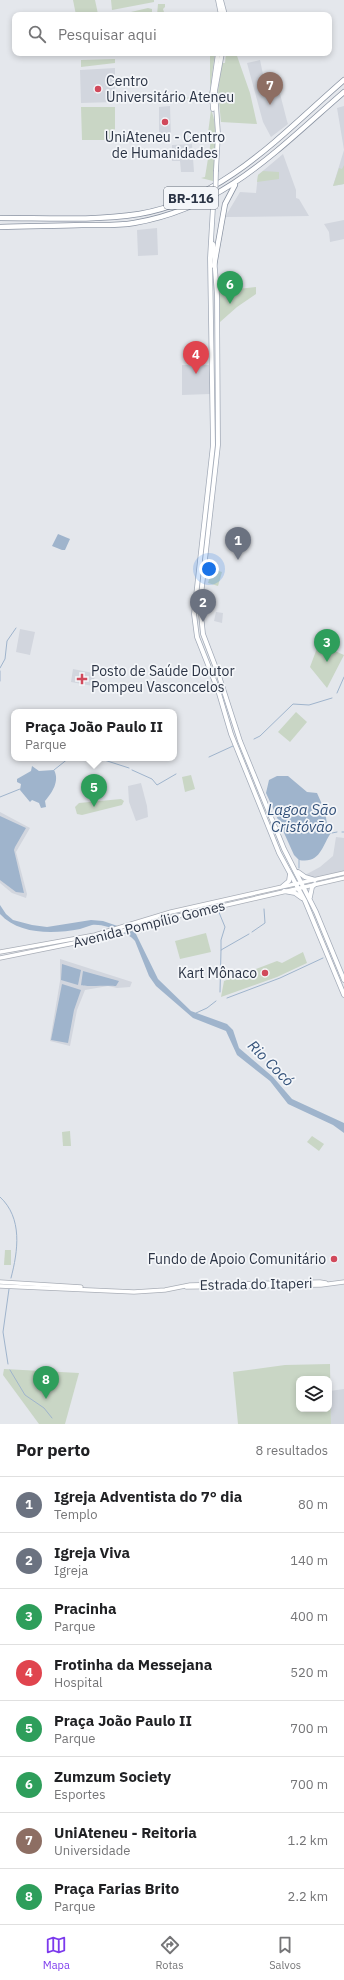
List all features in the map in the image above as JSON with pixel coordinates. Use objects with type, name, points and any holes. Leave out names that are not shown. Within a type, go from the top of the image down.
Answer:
[{"type":"highway","name":"BR-116","points":[[0,218],[125,216],[158,210],[179,203],[210,189],[229,177],[271,144],[344,80]]},
{"type":"highway","name":"BR-116","points":[[0,227],[94,226],[133,223],[158,218],[190,208],[236,183],[344,92]]},
{"type":"highway","points":[[214,266],[225,204],[236,183]]},
{"type":"main road","points":[[218,0],[220,12]]},
{"type":"main road","points":[[221,0],[224,12]]},
{"type":"main road","points":[[216,170],[216,133],[212,97],[218,56]]},
{"type":"main road","points":[[222,56],[216,91],[218,134],[210,265],[218,446],[200,619],[204,638],[221,681],[235,727],[284,849],[310,898],[344,980]]},
{"type":"main road","points":[[214,207],[214,266],[217,296],[216,423],[194,614],[197,637],[215,683],[231,734],[279,853],[305,901],[344,996]]},
{"type":"main road","points":[[213,445],[218,446]]},
{"type":"main road","points":[[202,535],[208,535]]},
{"type":"main road","points":[[212,675],[218,673]]},
{"type":"main road","points":[[215,683],[221,681]]},
{"type":"main road","points":[[258,799],[263,797]]},
{"type":"main road","points":[[260,806],[266,804]]},
{"type":"main road","points":[[296,871],[315,882],[344,878]]},
{"type":"main road","points":[[297,886],[344,873]]},
{"type":"main road","points":[[284,886],[289,881],[290,874]]},
{"type":"main road","points":[[310,898],[311,889],[315,882]]},
{"type":"main road","name":"Avenida Pompílio Gomes","points":[[0,958],[114,932],[171,912],[284,886],[297,886]]},
{"type":"main road","name":"Avenida Pompílio Gomes","points":[[136,925],[284,891],[297,886]]},
{"type":"main road","points":[[284,891],[295,893],[305,901]]},
{"type":"main road","points":[[316,928],[322,926]]},
{"type":"main road","name":"Avenida Pompílio Gomes","points":[[0,952],[114,932]]},
{"type":"main road","points":[[337,978],[342,975]]},
{"type":"main road","name":"Estrada do Itaperi","points":[[0,1282],[138,1291]]},
{"type":"main road","name":"Estrada do Itaperi","points":[[0,1286],[162,1291],[186,1287],[320,1285],[326,1283],[344,1282]]},
{"type":"shaded area","points":[[260,60],[265,84],[269,83],[270,88],[278,86],[288,124],[271,137],[263,122],[247,63]]},
{"type":"shaded area","name":"Centro Universitário Ateneu","points":[[115,68],[115,102],[81,103],[80,70]]},
{"type":"shaded area","name":"UniAteneu - Centro de Humanidades","points":[[170,106],[171,137],[159,137],[159,107]]},
{"type":"shaded area","points":[[344,106],[344,150],[337,108]]},
{"type":"shaded area","points":[[192,144],[194,172],[181,172],[180,161],[172,161],[172,145]]},
{"type":"shaded area","points":[[344,150],[344,184],[333,186]]},
{"type":"shaded area","points":[[283,154],[296,190],[296,198],[299,199],[309,216],[225,217],[240,192],[256,193],[258,175]]},
{"type":"shaded area","points":[[344,220],[344,239],[330,242],[329,232],[324,224]]},
{"type":"shaded area","points":[[157,228],[158,255],[138,256],[137,230]]},
{"type":"shaded area","points":[[182,365],[210,365],[210,394],[182,395]]},
{"type":"shaded area","points":[[216,612],[223,613],[222,623],[214,621]]},
{"type":"shaded area","points":[[20,629],[35,632],[30,655],[16,652]]},
{"type":"shaded area","name":"Posto de Saúde Doutor Pompeu Vasconcelos","points":[[73,669],[93,673],[95,675],[93,686],[71,682]]},
{"type":"shaded area","points":[[141,783],[147,806],[148,817],[136,821],[129,802],[128,786]]},
{"type":"shaded area","points":[[0,812],[30,828],[16,852],[27,894],[26,898],[12,893],[0,883]]},
{"type":"shaded area","points":[[336,837],[344,838],[344,872],[316,878],[305,875],[320,867],[333,856]]},
{"type":"shaded area","points":[[60,959],[132,982],[130,987],[117,988],[108,986],[85,990],[77,1010],[70,1046],[50,1041],[60,981]]},
{"type":"shaded area","points":[[344,1389],[344,1424],[331,1424],[332,1391]]},
{"type":"green space","points":[[73,0],[95,0],[98,12],[75,12]]},
{"type":"green space","points":[[111,0],[154,0],[154,2],[112,10]]},
{"type":"green space","points":[[158,4],[165,4],[163,9],[164,12],[157,12]]},
{"type":"green space","points":[[148,8],[152,9],[152,12],[131,12]]},
{"type":"green space","points":[[210,56],[215,56],[210,90]]},
{"type":"green space","points":[[226,56],[237,56],[250,93],[257,124],[221,122],[218,91],[222,63],[225,63]]},
{"type":"green space","points":[[115,59],[115,63],[81,67],[81,60]]},
{"type":"green space","points":[[199,95],[199,97],[207,98],[168,99],[197,97]]},
{"type":"green space","points":[[81,107],[115,107],[115,129],[114,134],[110,134],[110,140],[82,140]]},
{"type":"green space","points":[[211,110],[215,125],[213,181],[201,178],[205,177],[212,134],[208,133]]},
{"type":"green space","points":[[344,165],[344,184],[333,186],[339,168],[342,169]]},
{"type":"green space","points":[[263,171],[279,172],[279,179],[257,182],[258,175]]},
{"type":"green space","points":[[256,287],[256,294],[237,307],[220,322],[219,291]]},
{"type":"green space","points":[[212,569],[222,572],[218,586],[208,583]]},
{"type":"green space","points":[[320,640],[326,647],[344,655],[327,688],[310,667]]},
{"type":"green space","points":[[296,712],[307,722],[290,742],[278,732]]},
{"type":"green space","points":[[191,775],[195,789],[185,792],[182,777]]},
{"type":"green space","points":[[121,799],[124,801],[122,805],[82,815],[77,814],[75,807],[79,803]]},
{"type":"green space","points":[[206,933],[211,952],[180,959],[175,941]]},
{"type":"green space","name":"Kart Mônaco","points":[[303,952],[307,963],[277,977],[221,997],[224,981],[277,961],[282,963]]},
{"type":"green space","points":[[70,1131],[71,1146],[63,1146],[62,1132]]},
{"type":"green space","points":[[312,1136],[324,1144],[319,1151],[307,1142]]},
{"type":"green space","points":[[5,1250],[11,1250],[11,1265],[4,1265]]},
{"type":"green space","points":[[330,1364],[330,1376],[296,1376],[296,1412],[331,1412],[331,1424],[238,1424],[233,1372],[285,1365]]},
{"type":"green space","points":[[4,1369],[79,1373],[65,1424],[39,1424],[3,1375]]},
{"type":"water","points":[[58,534],[70,539],[65,550],[52,546]]},
{"type":"water","points":[[32,766],[39,771],[54,770],[56,774],[56,783],[45,801],[46,807],[41,808],[39,803],[32,800],[30,802],[20,790],[21,784],[17,782],[17,779],[31,771]]},
{"type":"water","name":"Lagoa São Cristóvão","points":[[277,776],[288,776],[307,792],[317,793],[325,811],[328,831],[331,833],[320,852],[312,859],[299,860],[294,855],[266,793],[269,780]]},
{"type":"water","points":[[0,816],[26,828],[14,850],[24,893],[16,892],[0,880]]},
{"type":"water","name":"Rio Cocó","points":[[0,905],[6,914],[13,920],[32,925],[47,927],[91,920],[103,921],[135,932],[158,979],[191,1011],[227,1024],[233,1030],[239,1048],[273,1077],[292,1099],[344,1123],[344,1133],[333,1125],[288,1104],[270,1081],[237,1055],[226,1031],[193,1018],[156,986],[149,976],[135,941],[129,936],[119,931],[95,925],[59,932],[27,929],[8,921],[0,914]]},
{"type":"water","points":[[62,964],[81,970],[78,985],[61,980]]},
{"type":"water","points":[[83,971],[119,981],[116,986],[81,985]]},
{"type":"water","points":[[62,984],[81,990],[74,1010],[68,1043],[51,1040]]},
{"type":"waterway","points":[[0,668],[5,659],[7,641],[16,628]]},
{"type":"waterway","points":[[0,671],[0,681]]},
{"type":"waterway","points":[[337,693],[344,677]]},
{"type":"waterway","points":[[254,739],[260,736],[293,704],[309,705],[332,698]]},
{"type":"waterway","points":[[209,757],[233,746]]},
{"type":"waterway","points":[[54,770],[65,761]]},
{"type":"waterway","points":[[107,761],[129,768]]},
{"type":"waterway","points":[[132,770],[152,779],[157,785],[176,774]]},
{"type":"waterway","points":[[0,797],[20,789]]},
{"type":"waterway","points":[[332,833],[337,832]]},
{"type":"waterway","points":[[299,860],[299,868]]},
{"type":"waterway","points":[[252,932],[265,923],[264,909]]},
{"type":"waterway","points":[[218,910],[225,927],[221,940],[221,950]]},
{"type":"waterway","points":[[220,992],[221,950],[249,934]]},
{"type":"waterway","points":[[227,998],[280,978],[323,958]]},
{"type":"waterway","points":[[196,1013],[207,1008],[216,1001]]},
{"type":"waterway","points":[[0,1197],[7,1205],[12,1215],[17,1235],[17,1246],[11,1278]]},
{"type":"waterway","points":[[8,1364],[3,1332],[9,1289]]},
{"type":"waterway","points":[[10,1370],[25,1395],[44,1408],[52,1418]]},
{"type":"place","name":"Centro Universitário Ateneu","points":[[98,89]]},
{"type":"place","name":"UniAteneu - Reitoria","points":[[270,105]]},
{"type":"place","name":"UniAteneu - Centro de Humanidades","points":[[165,122]]},
{"type":"place","name":"Zumzum Society","points":[[230,304]]},
{"type":"place","name":"Frotinha da Messejana","points":[[196,374]]},
{"type":"place","name":"Igreja Adventista do 7° dia","points":[[238,560]]},
{"type":"place","name":"Igreja Viva","points":[[203,622]]},
{"type":"place","name":"Pracinha","points":[[327,662]]},
{"type":"place","name":"Posto de Saúde Doutor Pompeu Vasconcelos","points":[[82,679]]},
{"type":"place","name":"Praça João Paulo II","points":[[94,807]]},
{"type":"place","name":"Kart Mônaco","points":[[265,973]]},
{"type":"place","name":"Fundo de Apoio Comunitário","points":[[334,1259]]},
{"type":"place","name":"Praça Farias Brito","points":[[46,1399]]}]
